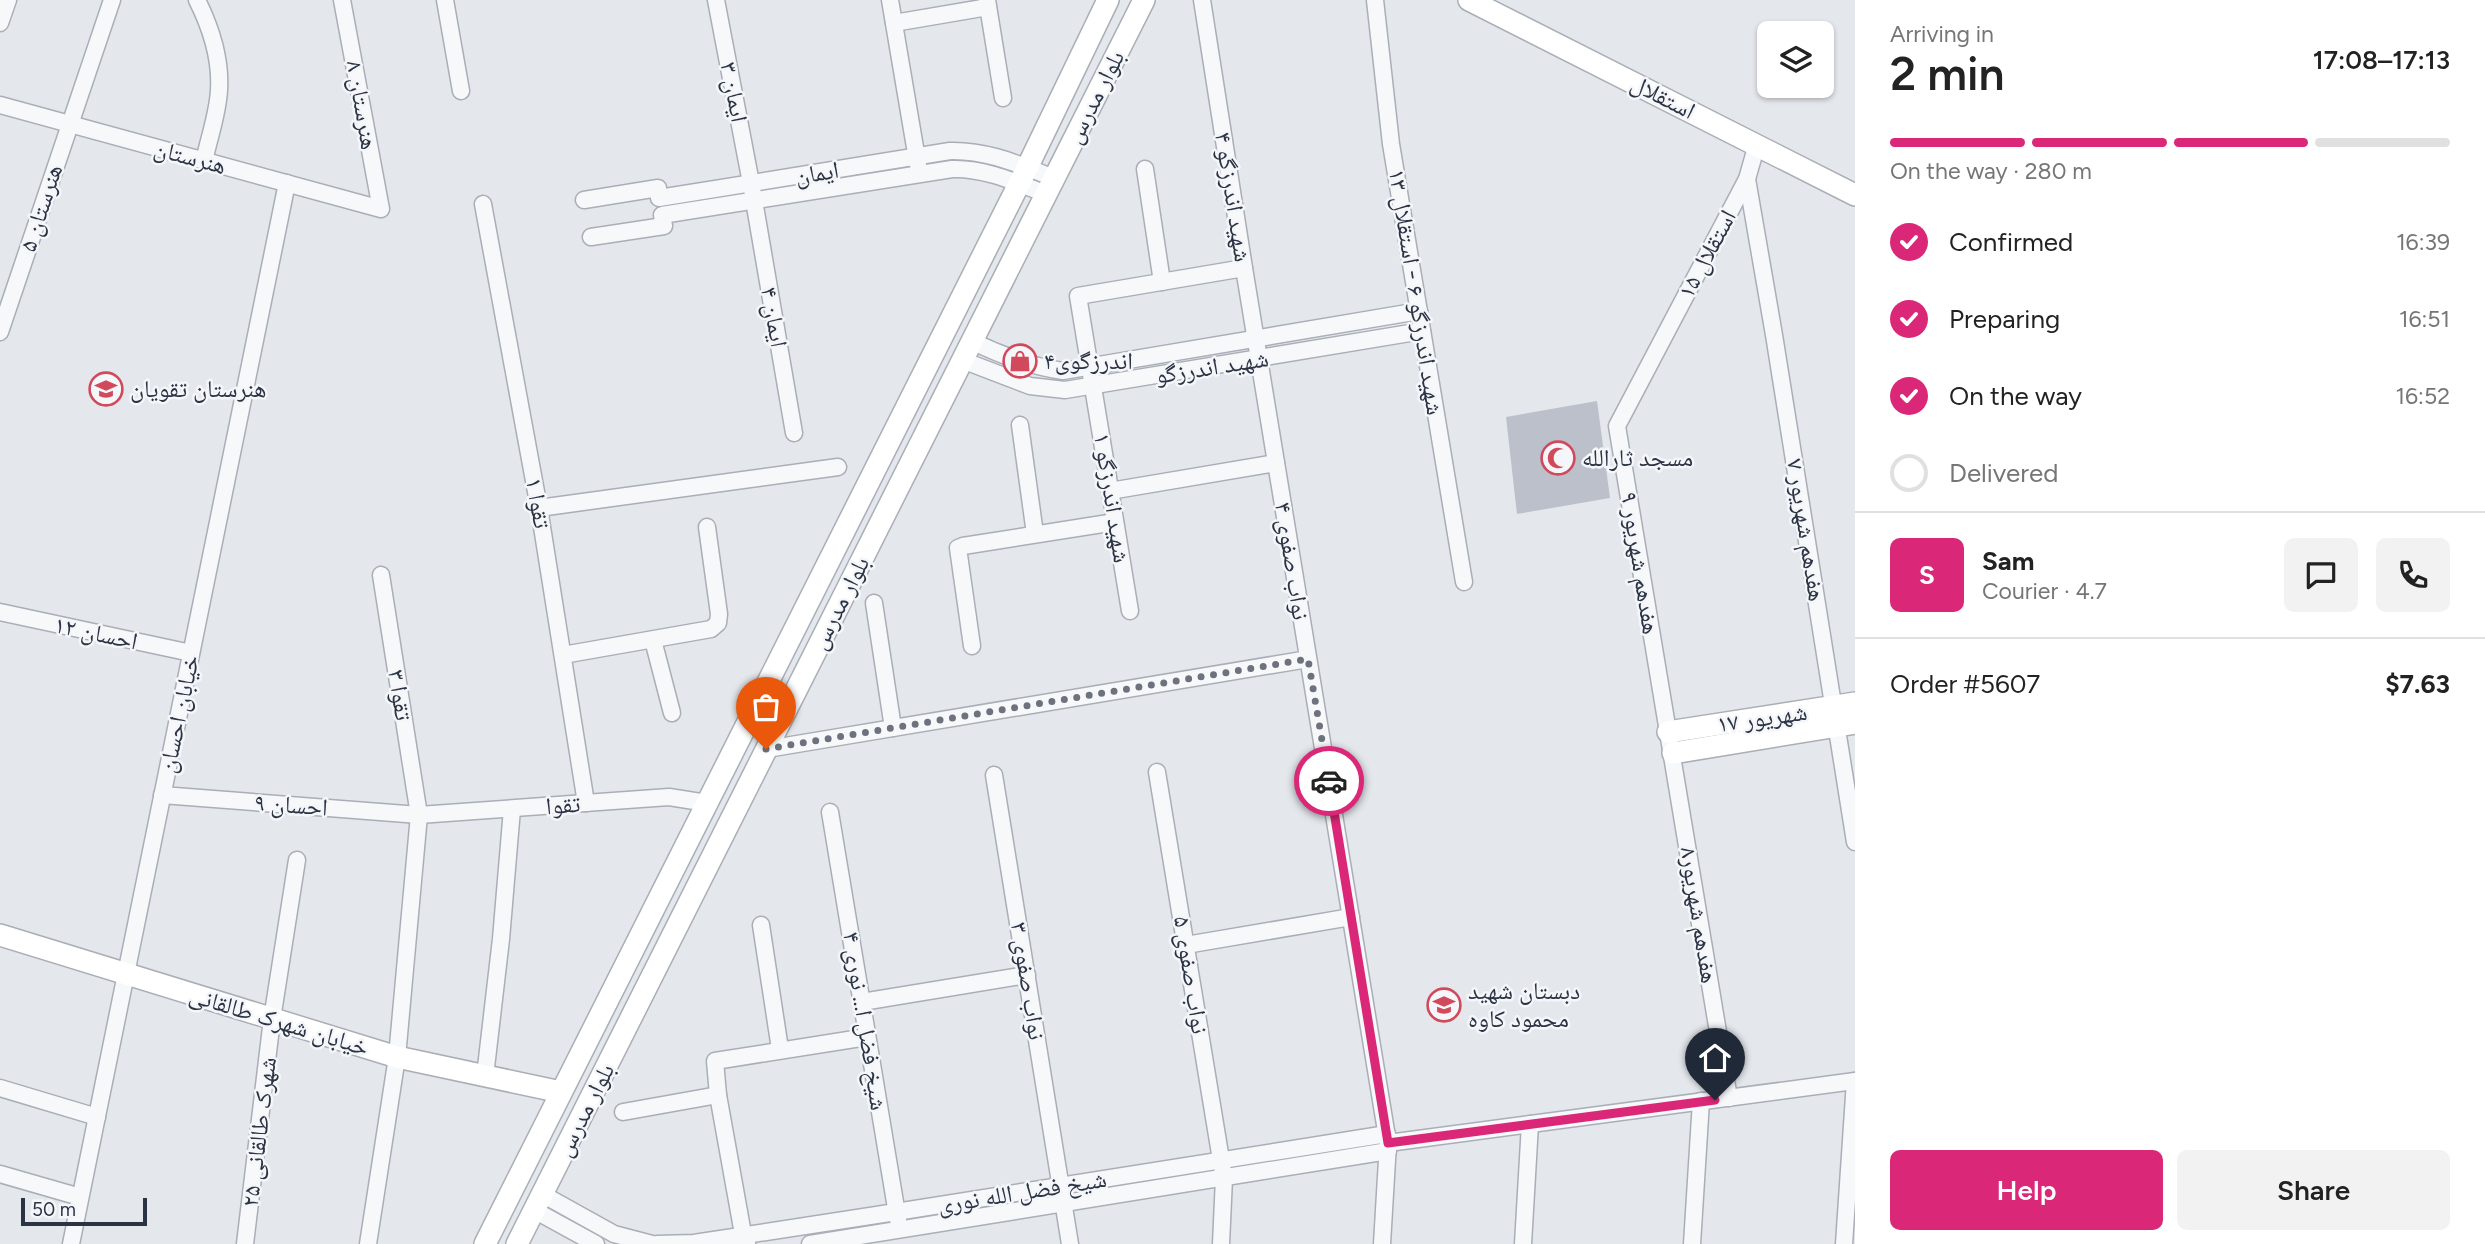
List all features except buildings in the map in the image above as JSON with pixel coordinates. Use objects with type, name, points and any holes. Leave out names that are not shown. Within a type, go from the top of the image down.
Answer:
[{"type":"main road","name":"بلوار مدرس","points":[[485,1244],[1023,176],[1108,0]]},
{"type":"main road","name":"بلوار مدرس","points":[[517,1244],[1144,0]]},
{"type":"main road","name":"استقلال","points":[[1469,0],[1855,195]]},
{"type":"main road","name":"۱۷ شهریور","points":[[1668,732],[1845,715]]},
{"type":"main road","name":"۱۷ شهریور","points":[[1673,753],[1845,715]]},
{"type":"main road","name":"خیابان شهرک طالقانی","points":[[0,934],[397,1057],[561,1092]]},
{"type":"street","points":[[0,23],[8,0]]},
{"type":"street","name":"هنرستان ۵","points":[[0,332],[112,0]]},
{"type":"street","points":[[197,0],[207,21],[217,55],[219,91],[204,161]]},
{"type":"street","name":"هنرستان ۸","points":[[342,0],[381,209]]},
{"type":"street","points":[[445,0],[461,91]]},
{"type":"street","name":"ایمان ۳","points":[[716,0],[754,201]]},
{"type":"street","points":[[890,0],[919,174]]},
{"type":"street","name":"شهید اندرزگو ۴","points":[[1202,0],[1259,359]]},
{"type":"street","name":"شهید اندرزگو ۶ - استقلال ۱۳","points":[[1376,0],[1391,144],[1464,582]]},
{"type":"street","points":[[894,23],[987,4],[1003,98]]},
{"type":"street","name":"هنرستان","points":[[0,105],[381,209]]},
{"type":"street","name":"استقلال ۱۵","points":[[1651,361],[1747,179],[1758,144]]},
{"type":"street","name":"ایمان","points":[[584,200],[658,188],[660,198],[950,151],[972,151],[993,156],[1023,176]]},
{"type":"street","name":"ایمان","points":[[591,237],[664,226],[662,215],[919,174],[970,169],[1023,176],[1050,186]]},
{"type":"street","points":[[1145,169],[1161,282],[1244,268]]},
{"type":"street","name":"هفدهم شهریور ۷","points":[[1747,179],[1845,715],[1855,842]]},
{"type":"street","name":"خیابان احسان","points":[[71,1244],[287,183]]},
{"type":"street","name":"ایمان ۴","points":[[754,201],[794,433]]},
{"type":"street","name":"تقوا ۱","points":[[483,204],[540,508],[586,803]]},
{"type":"street","name":"شهید اندرزگو ۱","points":[[1130,611],[1079,296],[1161,282]]},
{"type":"street","points":[[972,341],[1031,366],[1063,371],[1419,311]]},
{"type":"street","name":"شهید اندرزگو","points":[[962,360],[1030,386],[1065,390],[1422,331]]},
{"type":"street","name":"نواب صفوی ۴","points":[[1259,359],[1388,1143],[1381,1244]]},
{"type":"street","name":"هفدهم شهریور ۹","points":[[1651,361],[1617,426],[1668,732]]},
{"type":"street","points":[[1020,425],[1035,534]]},
{"type":"street","points":[[1111,491],[1276,463]]},
{"type":"street","points":[[540,508],[838,467]]},
{"type":"street","points":[[972,646],[958,548],[963,545],[1115,522]]},
{"type":"street","points":[[563,655],[711,629],[718,623],[707,527]]},
{"type":"street","name":"تقوا ۳","points":[[368,1244],[397,1057],[419,815],[381,575]]},
{"type":"street","points":[[874,603],[893,728]]},
{"type":"street","name":"احسان ۱۲","points":[[0,612],[191,653]]},
{"type":"street","points":[[653,639],[672,713]]},
{"type":"street","points":[[766,749],[1308,659]]},
{"type":"street","name":"هفدهم شهریور۸","points":[[1668,732],[1729,1098]]},
{"type":"street","name":"نواب صفوی ۵","points":[[1157,772],[1224,1178],[1221,1244]]},
{"type":"street","name":"نواب صفوی ۳","points":[[993,775],[1070,1244]]},
{"type":"street","name":"احسان ۹","points":[[162,795],[419,815]]},
{"type":"street","name":"تقوا","points":[[419,815],[668,797],[707,803]]},
{"type":"street","points":[[485,1076],[501,939],[512,809]]},
{"type":"street","name":"شیخ فضل ا... نوری ۴","points":[[830,812],[896,1212],[908,1234]]},
{"type":"street","name":"شهرک طالقانی ۲۵","points":[[245,1244],[272,1019],[297,860]]},
{"type":"street","points":[[1186,945],[1351,918]]},
{"type":"street","points":[[761,925],[780,1049]]},
{"type":"street","points":[[862,1002],[1027,975]]},
{"type":"street","points":[[745,1239],[718,1095],[715,1061],[867,1037]]},
{"type":"street","points":[[1388,1143],[1855,1081],[1844,1244]]},
{"type":"street","points":[[0,1088],[97,1117]]},
{"type":"street","points":[[622,1112],[718,1095]]},
{"type":"street","points":[[1692,1244],[1701,1101]]},
{"type":"street","points":[[1524,1244],[1530,1124]]},
{"type":"street","name":"شیخ فضل الله نوری","points":[[538,1202],[614,1234],[654,1244],[694,1243],[745,1239],[896,1212],[1221,1161],[1388,1143]]},
{"type":"street","name":"شیخ فضل الله نوری","points":[[810,1244],[908,1234],[1064,1203],[1224,1178],[1388,1143]]},
{"type":"street","points":[[0,1174],[80,1198]]},
{"type":"street","points":[[538,1202],[596,1244]]},
{"type":"way so far","points":[[766,749],[1308,659],[1329,781]]},
{"type":"place","name":"اندرزگوی۴","points":[[1020,361]]},
{"type":"place","name":"هنرستان تقویان","points":[[106,389]]},
{"type":"place","name":"مسجد ثارالله","points":[[1558,458]]},
{"type":"place","name":"دبستان شهید محمود کاوه","points":[[1444,1005]]},
{"type":"route","points":[[1329,781],[1388,1143],[1715,1100]]}]
